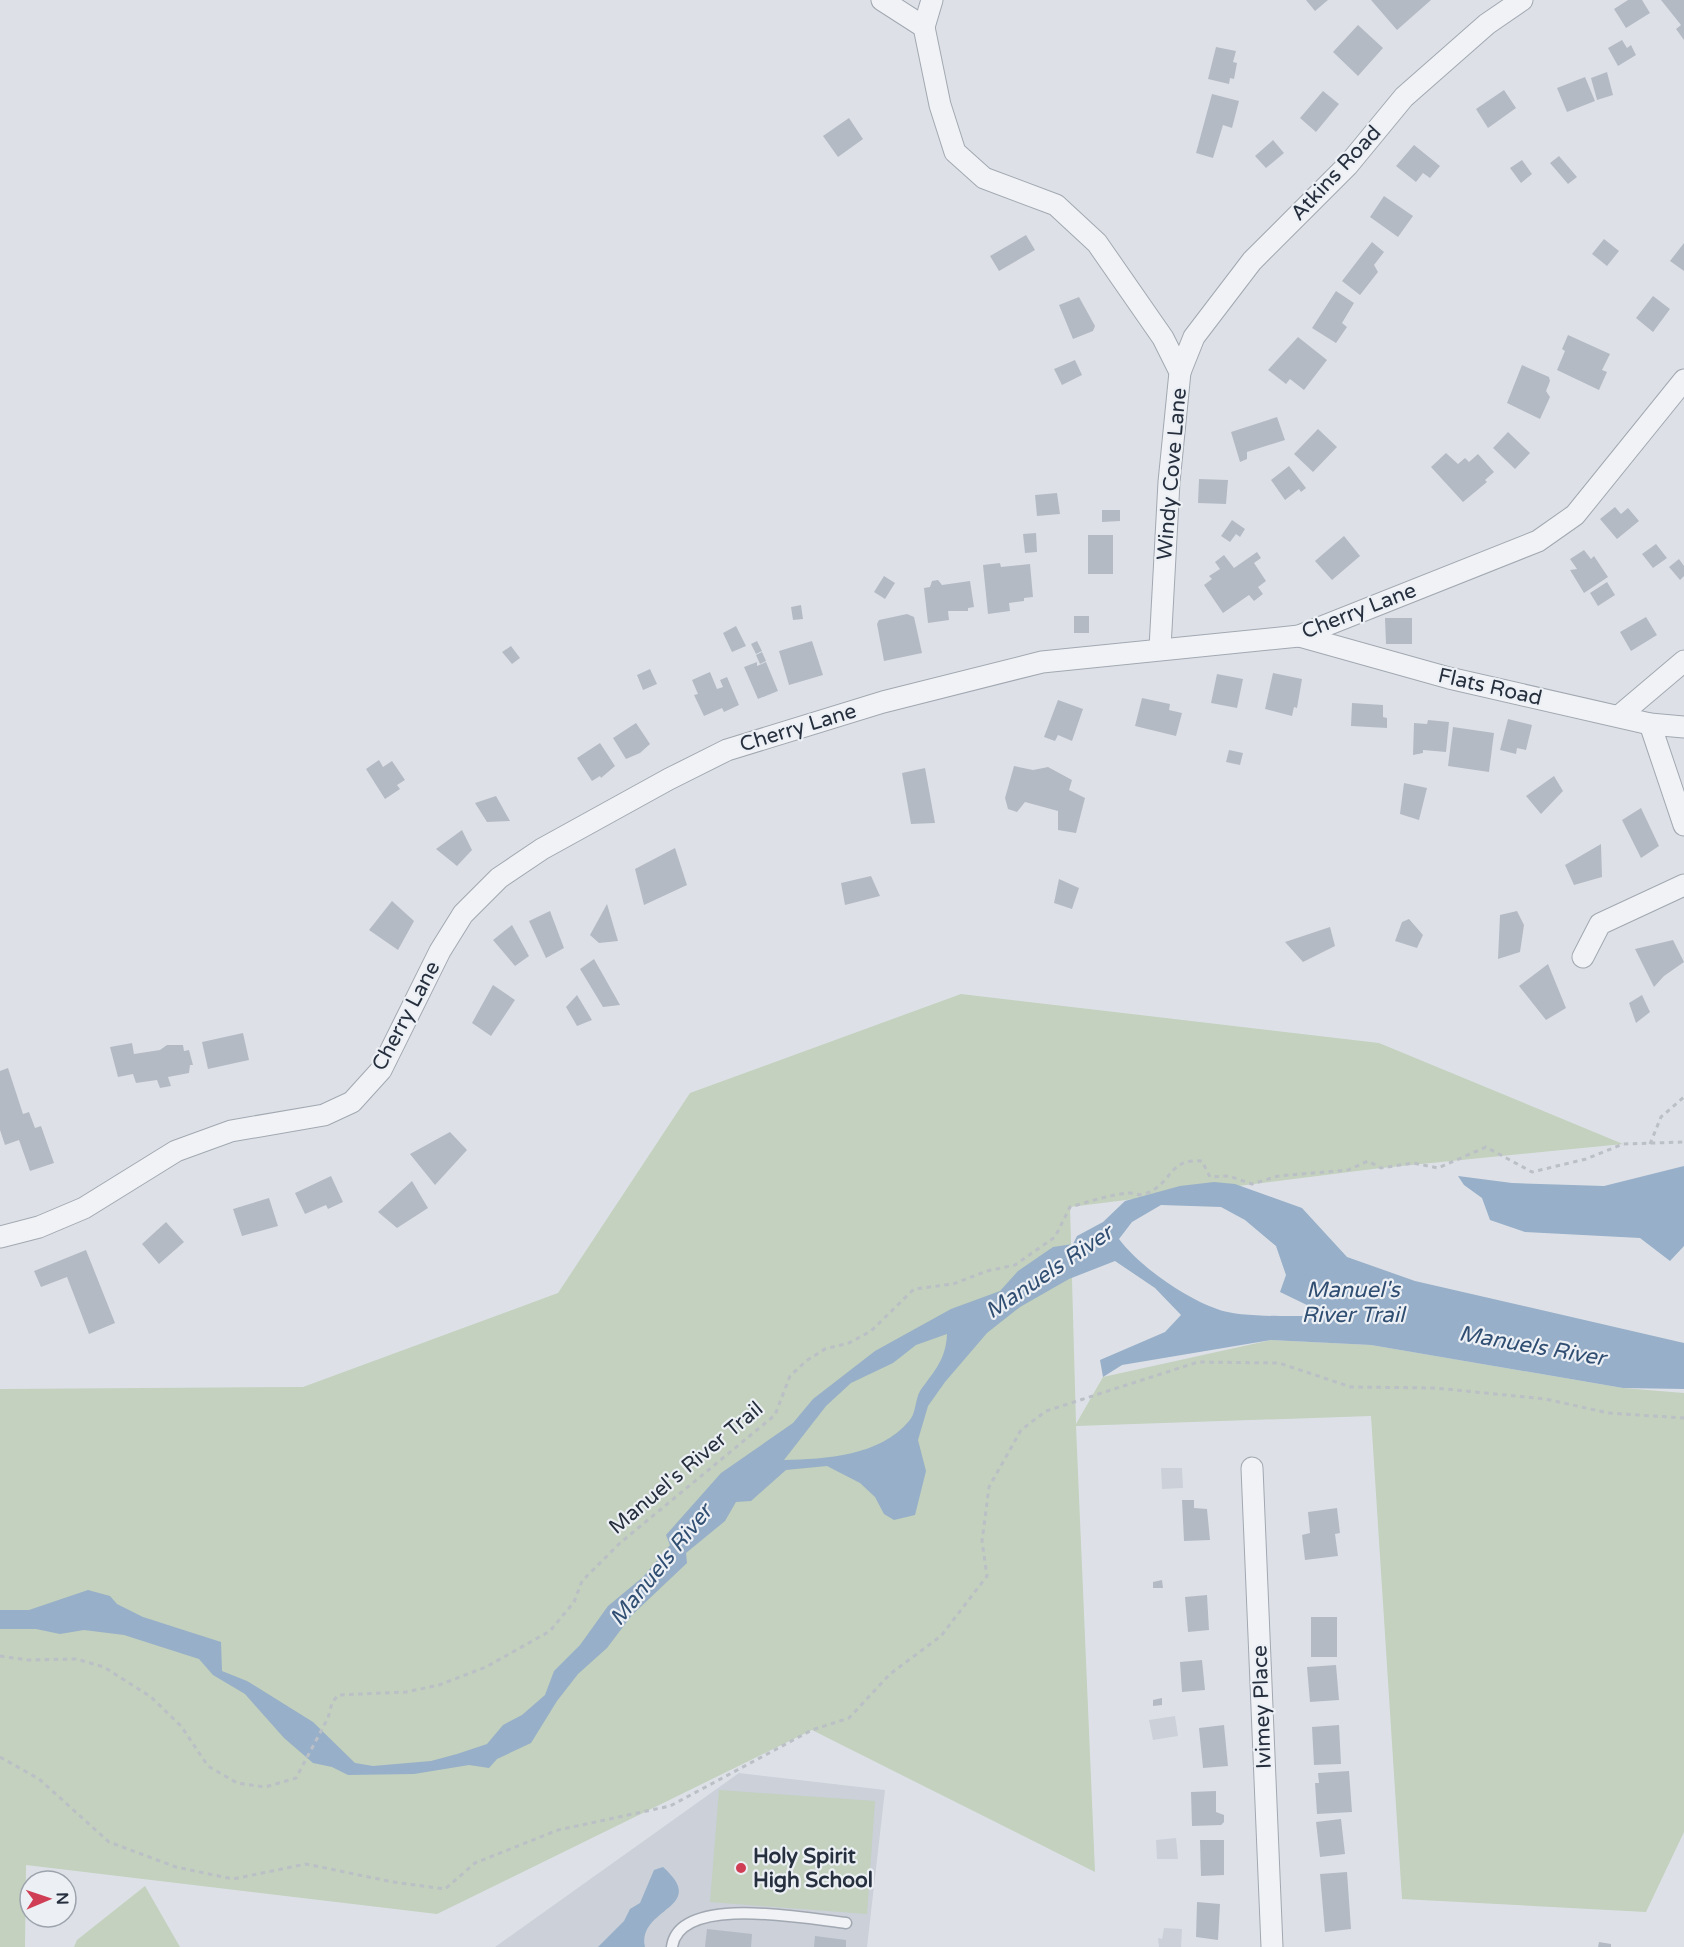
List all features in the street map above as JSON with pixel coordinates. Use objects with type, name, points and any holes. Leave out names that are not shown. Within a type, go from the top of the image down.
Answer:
[{"type":"street","points":[[882,0],[924,27],[932,0]]},
{"type":"street","name":"Atkins Road","points":[[1180,372],[1194,337],[1252,261],[1348,165],[1404,97],[1487,24],[1522,0]]},
{"type":"street","name":"Windy Cove Lane","points":[[924,27],[940,105],[955,152],[984,177],[1056,205],[1096,243],[1163,338],[1180,372],[1169,482],[1160,648]]},
{"type":"street","name":"Cherry Lane","points":[[0,1237],[39,1227],[84,1208],[176,1151],[231,1131],[324,1115],[352,1102],[381,1070],[440,951],[463,914],[499,878],[542,849],[669,779],[727,750],[883,702],[1042,662],[1160,648],[1299,636],[1538,541],[1575,515],[1684,380]]},
{"type":"street","name":"Flats Road","points":[[1299,636],[1449,678],[1650,724],[1684,727]]},
{"type":"street","points":[[1620,716],[1684,661]]},
{"type":"street","points":[[1650,724],[1684,825]]},
{"type":"street","points":[[1583,957],[1600,924],[1684,885]]},
{"type":"street","name":"Ivimey Place","points":[[1252,1468],[1272,1947]]},
{"type":"lane","points":[[672,1947],[673,1939],[688,1923],[711,1914],[745,1914],[846,1923]]},
{"type":"path","points":[[1650,1144],[1661,1117],[1684,1097]]},
{"type":"path","name":"Manuel's River Trail","points":[[0,1656],[28,1660],[76,1659],[104,1667],[151,1697],[188,1735],[208,1766],[237,1783],[265,1787],[296,1778],[338,1695],[406,1692],[439,1685],[486,1667],[550,1631],[564,1617],[582,1581],[620,1543],[775,1415],[790,1376],[806,1361],[825,1349],[849,1343],[871,1331],[914,1289],[953,1284],[987,1271],[1015,1265],[1055,1237],[1070,1207],[1129,1193],[1143,1195],[1165,1182],[1179,1163],[1191,1160],[1202,1161],[1210,1177],[1229,1176],[1252,1184],[1278,1176],[1348,1170],[1368,1161],[1381,1168],[1413,1164],[1438,1168],[1486,1147],[1532,1172],[1586,1159],[1623,1144],[1684,1142]]},
{"type":"path","points":[[0,1756],[39,1779],[109,1842],[176,1867],[233,1879],[306,1864],[393,1882],[445,1889],[475,1863],[558,1830],[670,1806],[812,1730],[849,1718],[890,1674],[941,1636],[987,1576],[982,1541],[990,1487],[1021,1430],[1046,1411],[1198,1362],[1279,1363],[1351,1387],[1468,1391],[1546,1399],[1608,1413],[1684,1418]]},
{"type":"shaded area","points":[[1161,1468],[1182,1468],[1183,1488],[1162,1489]]},
{"type":"shaded area","points":[[1175,1716],[1178,1736],[1153,1740],[1149,1720]]},
{"type":"shaded area","name":"Holy Spirit High School","points":[[739,1773],[885,1790],[867,1947],[495,1947]]},
{"type":"shaded area","points":[[1176,1838],[1178,1859],[1157,1859],[1156,1840]]},
{"type":"shaded area","points":[[1164,1928],[1182,1929],[1181,1947],[1159,1947],[1158,1938],[1162,1939]]},
{"type":"green space","points":[[961,994],[1379,1043],[1623,1144],[1381,1168],[1070,1207],[1076,1424],[1103,1377],[1271,1340],[1371,1345],[1623,1388],[1684,1393],[1684,1832],[1646,1912],[1402,1899],[1371,1416],[1076,1426],[1095,1872],[812,1730],[437,1914],[78,1871],[78,1869],[26,1865],[26,1869],[18,1869],[18,1929],[25,1929],[25,1947],[0,1947],[0,1389],[303,1387],[558,1293],[690,1093]]},
{"type":"green space","points":[[719,1790],[875,1801],[867,1914],[710,1902]]},
{"type":"green space","points":[[145,1886],[180,1947],[74,1947],[77,1940]]},
{"type":"water","points":[[1684,1166],[1684,1246],[1670,1261],[1640,1238],[1525,1232],[1490,1220],[1482,1198],[1464,1185],[1458,1176],[1512,1183],[1604,1186]]},
{"type":"water","name":"Manuel's River Trail","points":[[1214,1182],[1235,1184],[1302,1208],[1347,1257],[1415,1281],[1684,1343],[1684,1389],[1623,1388],[1371,1345],[1271,1340],[1122,1365],[1103,1377],[1100,1360],[1165,1332],[1181,1315],[1155,1288],[1115,1261],[1069,1279],[1020,1307],[987,1333],[945,1382],[928,1406],[918,1440],[926,1471],[915,1515],[894,1520],[884,1514],[875,1497],[860,1483],[827,1466],[786,1470],[751,1501],[736,1502],[725,1521],[686,1553],[687,1563],[632,1615],[607,1648],[578,1674],[557,1701],[531,1743],[497,1759],[489,1768],[469,1765],[414,1774],[348,1775],[332,1767],[313,1763],[284,1738],[245,1694],[213,1675],[199,1659],[124,1635],[84,1630],[60,1634],[36,1629],[0,1629],[0,1610],[29,1610],[88,1590],[110,1596],[117,1604],[143,1617],[221,1642],[222,1671],[247,1681],[313,1722],[355,1763],[373,1766],[431,1761],[487,1744],[503,1725],[522,1715],[545,1695],[554,1671],[580,1645],[608,1606],[643,1577],[670,1545],[666,1535],[721,1473],[793,1423],[813,1399],[875,1351],[951,1309],[1000,1291],[1018,1271],[1053,1247],[1073,1244],[1077,1236],[1103,1222],[1125,1201],[1180,1186]],"holes":[[[1161,1205],[1221,1207],[1245,1220],[1276,1246],[1286,1275],[1280,1292],[1311,1307],[1305,1316],[1260,1316],[1225,1312],[1191,1297],[1150,1270],[1119,1239],[1132,1222]],[[947,1334],[942,1358],[920,1391],[911,1418],[897,1433],[883,1442],[851,1453],[784,1460],[826,1406],[851,1383],[893,1363],[916,1345]]]},
{"type":"water","points":[[663,1867],[675,1881],[679,1892],[669,1908],[651,1924],[645,1934],[645,1947],[598,1947],[624,1921],[630,1909],[640,1903],[654,1870]]},
{"type":"building","points":[[1306,0],[1328,0],[1315,11]]},
{"type":"building","points":[[1371,0],[1431,0],[1397,30]]},
{"type":"building","points":[[1628,0],[1642,0],[1650,13],[1626,28],[1614,9]]},
{"type":"building","points":[[1661,0],[1684,0],[1684,40],[1676,29],[1681,25]]},
{"type":"building","points":[[1358,25],[1383,48],[1358,76],[1333,52]]},
{"type":"building","points":[[1622,40],[1627,48],[1631,45],[1636,55],[1618,66],[1608,48]]},
{"type":"building","points":[[1216,47],[1236,51],[1233,62],[1237,63],[1234,79],[1230,78],[1229,84],[1208,79]]},
{"type":"building","points":[[1607,72],[1613,95],[1597,100],[1591,78]]},
{"type":"building","points":[[1585,77],[1595,101],[1567,112],[1557,88]]},
{"type":"building","points":[[1504,90],[1516,108],[1488,128],[1476,109]]},
{"type":"building","points":[[1323,91],[1339,104],[1316,132],[1300,118]]},
{"type":"building","points":[[1212,94],[1239,101],[1232,128],[1223,125],[1213,158],[1196,153]]},
{"type":"building","points":[[849,118],[863,139],[838,157],[823,136]]},
{"type":"building","points":[[1273,140],[1284,153],[1266,168],[1255,156]]},
{"type":"building","points":[[1414,145],[1440,166],[1430,178],[1423,173],[1416,182],[1396,166]]},
{"type":"building","points":[[1559,156],[1577,177],[1568,184],[1550,163]]},
{"type":"building","points":[[1522,160],[1532,174],[1521,183],[1510,168]]},
{"type":"building","points":[[1384,196],[1413,216],[1398,237],[1370,217]]},
{"type":"building","points":[[1026,235],[1035,250],[999,271],[990,256]]},
{"type":"building","points":[[1604,239],[1619,251],[1607,266],[1592,254]]},
{"type":"building","points":[[1372,242],[1384,252],[1374,265],[1378,272],[1360,295],[1342,281]]},
{"type":"building","points":[[1684,243],[1684,271],[1670,261]]},
{"type":"building","points":[[1336,291],[1354,303],[1342,323],[1347,327],[1336,343],[1312,328]]},
{"type":"building","points":[[1653,296],[1670,309],[1653,332],[1636,318]]},
{"type":"building","points":[[1079,297],[1095,326],[1093,331],[1073,339],[1059,305]]},
{"type":"building","points":[[1568,335],[1610,354],[1602,370],[1607,372],[1599,390],[1557,370],[1565,351],[1562,349]]},
{"type":"building","points":[[1298,337],[1327,360],[1304,390],[1290,379],[1286,384],[1268,370]]},
{"type":"building","points":[[1075,360],[1082,375],[1062,385],[1054,369]]},
{"type":"building","points":[[1522,365],[1549,377],[1550,381],[1546,391],[1550,397],[1540,419],[1507,403]]},
{"type":"building","points":[[1277,417],[1285,440],[1247,452],[1247,459],[1240,462],[1231,432]]},
{"type":"building","points":[[1318,429],[1337,447],[1313,472],[1294,454]]},
{"type":"building","points":[[1508,432],[1530,453],[1515,469],[1493,448]]},
{"type":"building","points":[[1446,453],[1458,464],[1465,458],[1469,462],[1478,454],[1494,472],[1485,480],[1487,482],[1463,502],[1431,467]]},
{"type":"building","points":[[1289,466],[1306,488],[1301,492],[1299,489],[1285,500],[1271,480]]},
{"type":"building","points":[[1199,479],[1228,480],[1226,504],[1198,503]]},
{"type":"building","points":[[1057,493],[1060,514],[1037,516],[1035,495]]},
{"type":"building","points":[[1615,507],[1621,514],[1628,508],[1639,521],[1617,539],[1600,519]]},
{"type":"building","points":[[1102,510],[1120,510],[1120,521],[1102,522]]},
{"type":"building","points":[[1232,520],[1245,529],[1240,537],[1236,534],[1230,542],[1221,536]]},
{"type":"building","points":[[1036,533],[1037,552],[1025,553],[1023,534]]},
{"type":"building","points":[[1088,535],[1113,535],[1113,574],[1088,574]]},
{"type":"building","points":[[1344,536],[1360,556],[1332,580],[1315,561]]},
{"type":"building","points":[[1656,544],[1667,558],[1653,568],[1642,554]]},
{"type":"building","points":[[1584,550],[1591,559],[1594,556],[1608,577],[1584,593],[1570,570],[1577,569],[1570,559]]},
{"type":"building","points":[[1257,552],[1261,558],[1254,563],[1266,581],[1258,587],[1263,594],[1254,601],[1249,595],[1223,613],[1204,585],[1212,579],[1209,576],[1220,569],[1215,562],[1224,555],[1234,568]]},
{"type":"building","points":[[1679,559],[1684,566],[1684,576],[1680,580],[1669,567]]},
{"type":"building","points":[[1000,563],[1001,567],[1030,564],[1033,597],[1009,603],[1010,611],[988,614],[983,565]]},
{"type":"building","points":[[884,576],[895,583],[885,599],[874,592]]},
{"type":"building","points":[[938,580],[942,585],[970,581],[974,607],[968,608],[968,611],[948,611],[949,620],[928,623],[924,588],[930,587],[932,581]]},
{"type":"building","points":[[1607,582],[1615,595],[1598,606],[1590,593]]},
{"type":"building","points":[[801,605],[803,619],[793,620],[791,607]]},
{"type":"building","points":[[907,614],[914,617],[922,653],[884,661],[877,624],[879,620]]},
{"type":"building","points":[[1074,616],[1089,616],[1089,633],[1074,633]]},
{"type":"building","points":[[1646,617],[1657,635],[1631,651],[1620,632]]},
{"type":"building","points":[[1385,618],[1412,618],[1412,644],[1386,644]]},
{"type":"building","points":[[736,626],[746,646],[732,652],[723,633]]},
{"type":"building","points":[[757,641],[762,651],[756,654],[751,644]]},
{"type":"building","points":[[812,641],[823,675],[789,685],[779,651]]},
{"type":"building","points":[[511,646],[520,658],[512,664],[502,652]]},
{"type":"building","points":[[762,652],[766,661],[760,664],[756,655]]},
{"type":"building","points":[[757,662],[757,666],[766,662],[778,691],[758,699],[744,667]]},
{"type":"building","points":[[650,669],[657,684],[643,690],[637,675]]},
{"type":"building","points":[[710,672],[717,689],[723,687],[720,680],[727,677],[739,705],[724,712],[722,708],[704,716],[694,695],[698,694],[692,680]]},
{"type":"building","points":[[1273,673],[1302,679],[1297,708],[1294,707],[1292,716],[1265,709]]},
{"type":"building","points":[[1217,674],[1243,679],[1237,708],[1211,703]]},
{"type":"building","points":[[1142,698],[1170,704],[1169,710],[1182,713],[1176,736],[1135,726]]},
{"type":"building","points":[[1058,700],[1083,709],[1072,741],[1058,735],[1055,741],[1044,737]]},
{"type":"building","points":[[1352,703],[1383,705],[1383,717],[1387,718],[1387,728],[1351,726]]},
{"type":"building","points":[[1508,719],[1532,725],[1526,750],[1517,748],[1516,754],[1500,750]]},
{"type":"building","points":[[1428,720],[1449,722],[1446,752],[1423,750],[1423,753],[1413,755],[1414,723],[1427,724]]},
{"type":"building","points":[[636,723],[650,744],[640,753],[626,759],[613,738]]},
{"type":"building","points":[[1453,727],[1494,733],[1489,772],[1448,766]]},
{"type":"building","points":[[600,743],[615,766],[601,778],[600,776],[592,781],[577,758]]},
{"type":"building","points":[[1229,750],[1243,753],[1240,765],[1226,762]]},
{"type":"building","points":[[379,760],[383,767],[392,761],[405,780],[397,785],[400,789],[385,799],[366,769]]},
{"type":"building","points":[[1014,766],[1033,770],[1048,767],[1072,780],[1069,790],[1085,798],[1076,833],[1058,830],[1058,811],[1025,802],[1017,812],[1008,809],[1005,798]]},
{"type":"building","points":[[925,768],[935,823],[911,824],[902,773]]},
{"type":"building","points":[[1554,776],[1563,791],[1541,814],[1526,796]]},
{"type":"building","points":[[1404,783],[1427,788],[1419,820],[1400,814]]},
{"type":"building","points":[[496,796],[510,821],[487,822],[475,803]]},
{"type":"building","points":[[1641,808],[1659,846],[1641,858],[1622,820]]},
{"type":"building","points":[[462,830],[472,850],[457,866],[436,849]]},
{"type":"building","points":[[1601,844],[1602,877],[1574,885],[1565,865]]},
{"type":"building","points":[[675,848],[687,885],[644,905],[635,869]]},
{"type":"building","points":[[871,876],[880,896],[845,905],[841,883]]},
{"type":"building","points":[[1059,879],[1079,888],[1072,909],[1054,903]]},
{"type":"building","points":[[392,901],[414,921],[398,950],[369,930]]},
{"type":"building","points":[[607,904],[618,941],[599,943],[590,935]]},
{"type":"building","points":[[550,911],[564,948],[546,958],[529,921]]},
{"type":"building","points":[[1517,911],[1524,925],[1520,952],[1498,959],[1500,915]]},
{"type":"building","points":[[1409,919],[1423,935],[1417,948],[1395,941],[1402,922]]},
{"type":"building","points":[[512,925],[529,956],[515,966],[493,940]]},
{"type":"building","points":[[1330,927],[1335,946],[1303,962],[1285,942]]},
{"type":"building","points":[[1673,940],[1684,962],[1664,976],[1654,987],[1635,949]]},
{"type":"building","points":[[594,959],[620,1005],[603,1007],[580,969]]},
{"type":"building","points":[[1548,964],[1566,1008],[1546,1020],[1519,986]]},
{"type":"building","points":[[493,985],[515,1000],[491,1036],[472,1023]]},
{"type":"building","points":[[577,995],[592,1020],[577,1026],[566,1007]]},
{"type":"building","points":[[1642,995],[1650,1012],[1636,1023],[1629,1003]]},
{"type":"building","points":[[243,1033],[249,1060],[208,1069],[202,1042]]},
{"type":"building","points":[[132,1043],[134,1054],[160,1050],[167,1045],[183,1045],[184,1051],[189,1050],[193,1065],[190,1065],[189,1073],[168,1077],[171,1086],[160,1088],[157,1080],[136,1083],[133,1074],[118,1077],[110,1047]]},
{"type":"building","points":[[8,1068],[23,1114],[29,1112],[35,1128],[41,1126],[54,1163],[30,1171],[19,1140],[5,1145],[0,1130],[0,1071]]},
{"type":"building","points":[[450,1132],[467,1150],[435,1185],[410,1154]]},
{"type":"building","points":[[331,1176],[343,1202],[328,1209],[326,1205],[305,1214],[295,1193]]},
{"type":"building","points":[[412,1181],[428,1208],[397,1228],[378,1212]]},
{"type":"building","points":[[269,1198],[278,1226],[242,1236],[233,1209]]},
{"type":"building","points":[[166,1222],[184,1242],[159,1264],[142,1244]]},
{"type":"building","points":[[86,1250],[115,1323],[89,1334],[67,1277],[41,1287],[34,1271]]},
{"type":"building","points":[[1182,1500],[1194,1500],[1194,1508],[1207,1509],[1210,1540],[1184,1541]]},
{"type":"building","points":[[1337,1508],[1340,1533],[1335,1534],[1338,1556],[1305,1560],[1302,1535],[1310,1533],[1308,1512]]},
{"type":"building","points":[[1162,1580],[1163,1588],[1153,1588],[1153,1582]]},
{"type":"building","points":[[1207,1595],[1209,1630],[1188,1632],[1185,1597]]},
{"type":"building","points":[[1311,1617],[1337,1617],[1337,1657],[1311,1657]]},
{"type":"building","points":[[1202,1660],[1205,1690],[1182,1692],[1180,1662]]},
{"type":"building","points":[[1336,1665],[1339,1700],[1310,1702],[1307,1667]]},
{"type":"building","points":[[1162,1698],[1162,1705],[1153,1706],[1153,1700]]},
{"type":"building","points":[[1224,1725],[1228,1766],[1203,1768],[1199,1728]]},
{"type":"building","points":[[1339,1725],[1341,1764],[1314,1765],[1312,1727]]},
{"type":"building","points":[[1349,1771],[1352,1812],[1317,1814],[1315,1783],[1319,1783],[1318,1773]]},
{"type":"building","points":[[1216,1791],[1216,1812],[1224,1815],[1224,1822],[1221,1825],[1192,1826],[1191,1792]]},
{"type":"building","points":[[1341,1819],[1345,1854],[1320,1857],[1316,1822]]},
{"type":"building","points":[[1200,1840],[1224,1840],[1224,1875],[1201,1876]]},
{"type":"building","points":[[1347,1872],[1351,1929],[1325,1932],[1320,1874]]},
{"type":"building","points":[[1197,1902],[1220,1904],[1218,1940],[1196,1937]]},
{"type":"building","name":"Holy Spirit High School","points":[[707,1929],[752,1934],[751,1947],[705,1947]]},
{"type":"building","name":"Holy Spirit High School","points":[[815,1936],[846,1940],[846,1947],[814,1947]]},
{"type":"building","points":[[1599,1942],[1611,1944],[1611,1947],[1598,1947]]},
{"type":"place","name":"Holy Spirit High School","points":[[741,1868]]},
{"type":"water label","name":"Manuels River","points":[[1049,1272]]},
{"type":"water label","name":"Manuels River","points":[[1532,1346]]},
{"type":"water label","name":"Manuels River","points":[[661,1565]]}]
